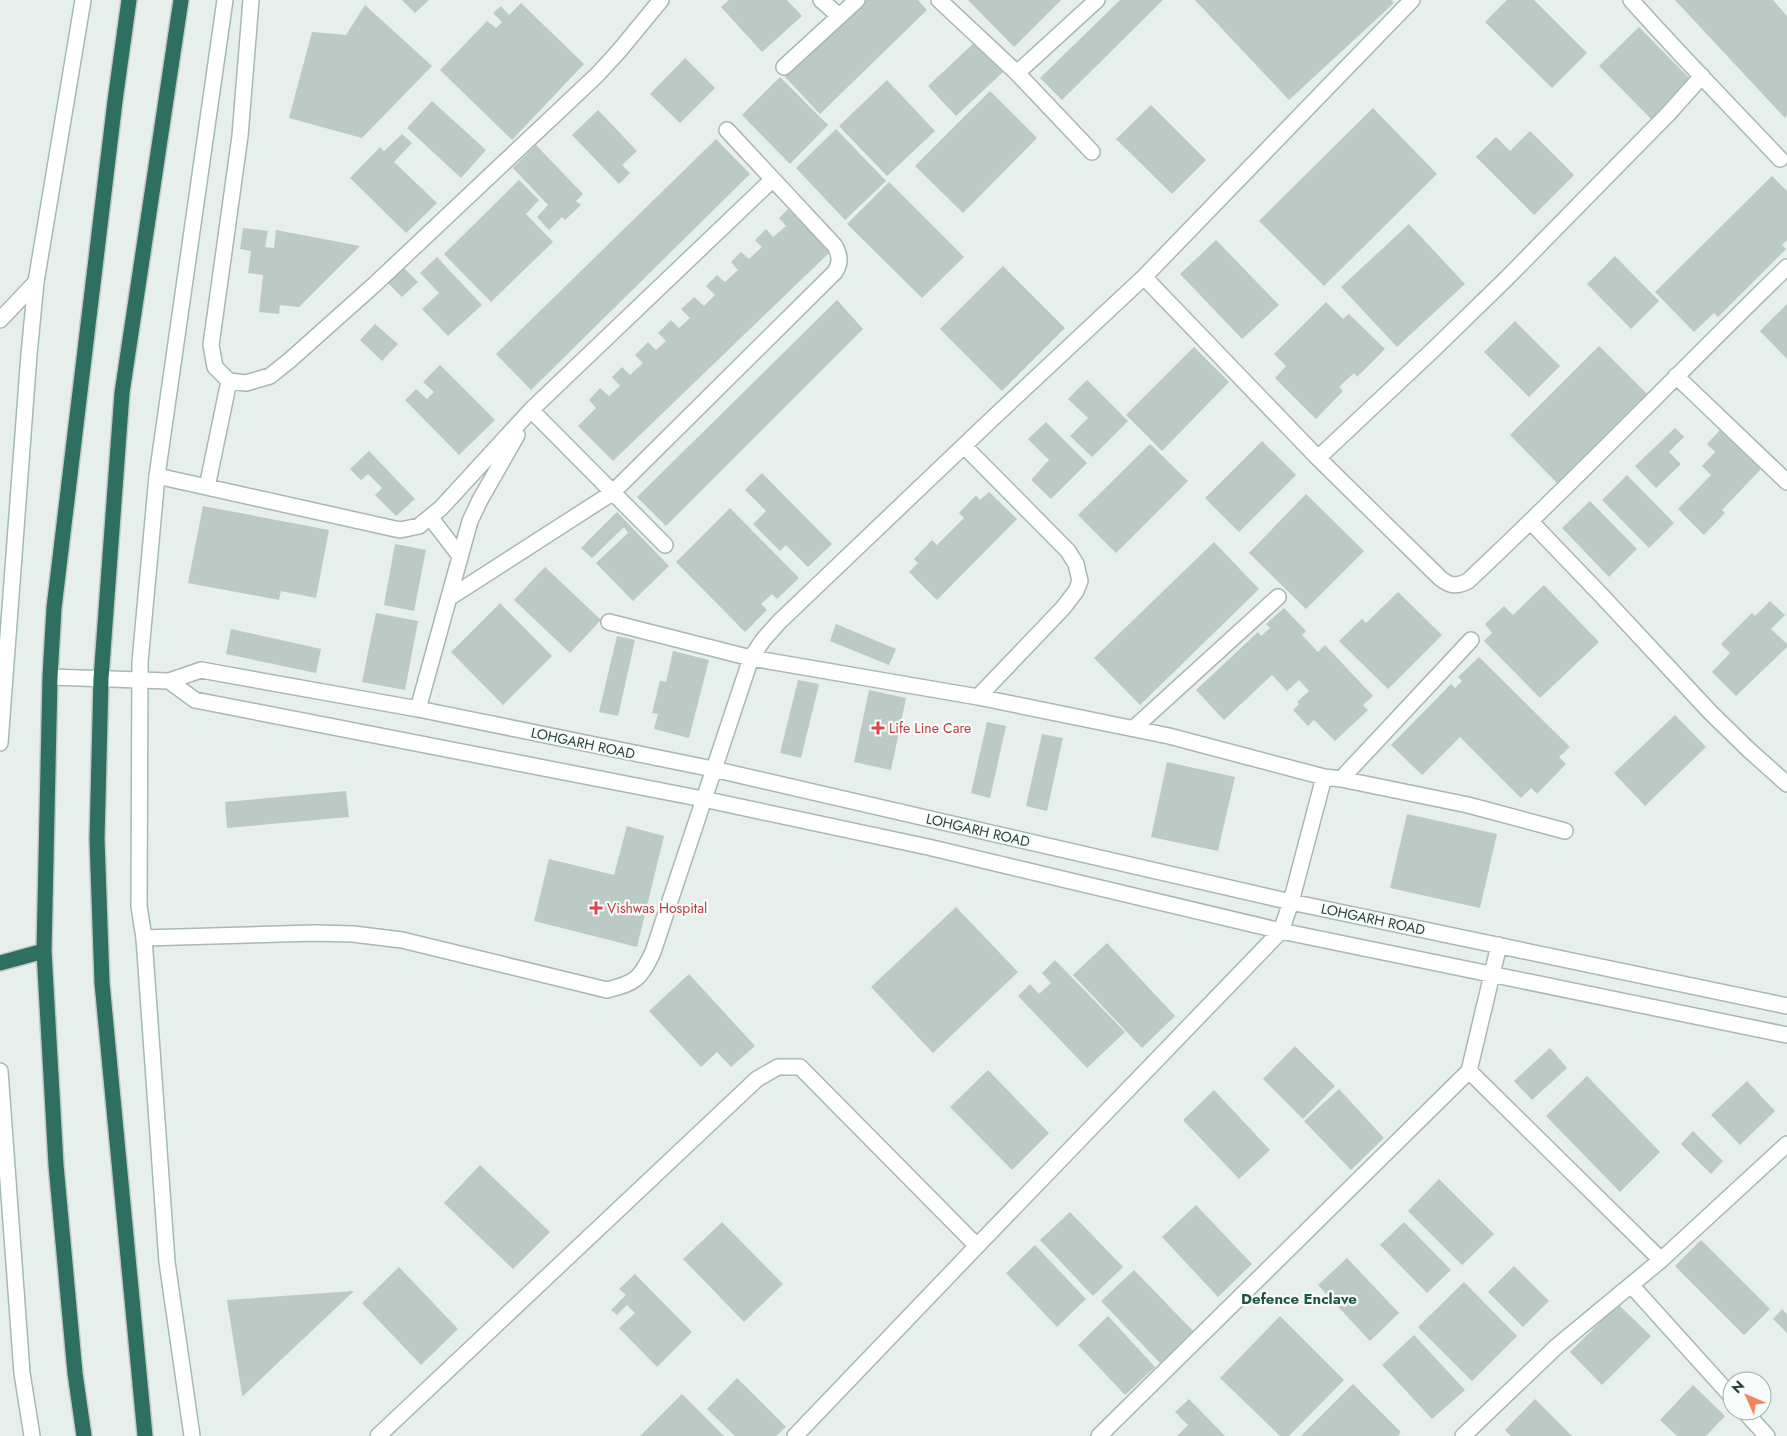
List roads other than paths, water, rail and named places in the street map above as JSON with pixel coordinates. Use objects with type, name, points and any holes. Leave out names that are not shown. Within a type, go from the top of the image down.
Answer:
[{"type":"highway","points":[[84,1436],[75,1373],[56,1165],[44,951],[50,678],[54,608],[129,0]]},
{"type":"highway","points":[[146,1436],[102,983],[97,838],[100,679],[122,393],[181,0]]},
{"type":"highway","points":[[0,963],[44,951]]},
{"type":"street","points":[[0,743],[28,364],[36,282],[83,0]]},
{"type":"street","points":[[192,1436],[167,1262],[144,938],[140,906],[140,662],[157,476],[225,0]]},
{"type":"street","points":[[251,0],[240,136],[211,345],[215,367],[229,381],[246,383],[270,376],[374,286],[597,74],[619,51],[661,0]]},
{"type":"street","points":[[821,0],[839,16]]},
{"type":"street","points":[[784,67],[857,0]]},
{"type":"street","points":[[939,0],[1017,73],[1092,152]]},
{"type":"street","points":[[1017,73],[1097,0]]},
{"type":"street","points":[[144,938],[314,932],[353,934],[402,940],[607,990],[626,986],[643,973],[653,952],[751,658],[763,640],[779,622],[1144,277],[1412,0]]},
{"type":"street","points":[[1631,0],[1661,34],[1785,159]]},
{"type":"street","points":[[1318,458],[1508,277],[1669,113],[1702,76]]},
{"type":"street","points":[[449,598],[612,493],[835,272],[840,264],[840,256],[835,246],[727,130]]},
{"type":"street","points":[[157,476],[400,530],[419,526],[441,508],[531,410],[772,180]]},
{"type":"street","points":[[1144,277],[1318,458],[1440,578],[1449,585],[1458,586],[1468,581],[1531,522],[1787,267]]},
{"type":"street","points":[[0,320],[36,282]]},
{"type":"street","points":[[1676,376],[1787,482]]},
{"type":"street","points":[[207,487],[229,381]]},
{"type":"street","points":[[531,410],[665,545]]},
{"type":"street","points":[[418,709],[470,521],[531,410]]},
{"type":"street","points":[[964,446],[1068,551],[1076,564],[1080,581],[1076,592],[1063,608],[978,697]]},
{"type":"street","points":[[430,517],[460,556]]},
{"type":"street","points":[[1531,522],[1711,713],[1787,784]]},
{"type":"street","points":[[1134,728],[1278,597]]},
{"type":"street","points":[[609,622],[751,658],[978,697],[1134,728],[1324,777],[1468,805],[1565,831]]},
{"type":"street","points":[[1341,779],[1471,640]]},
{"type":"street","name":"LOHGARH ROAD","points":[[169,681],[201,670],[418,709],[713,770],[1291,902],[1787,1006]]},
{"type":"street","points":[[50,678],[169,681],[195,700],[703,799],[928,847],[1281,931],[1787,1035]]},
{"type":"street","points":[[795,1436],[1281,931],[1291,902],[1324,777]]},
{"type":"street","points":[[1099,1436],[1469,1072],[1499,945]]},
{"type":"street","points":[[378,1436],[757,1079],[778,1066],[800,1068],[977,1246]]},
{"type":"street","points":[[0,1071],[22,1372],[32,1436]]},
{"type":"street","points":[[1469,1072],[1661,1260]]},
{"type":"street","points":[[1463,1436],[1556,1347],[1661,1260],[1787,1144]]},
{"type":"street","points":[[1631,1285],[1722,1386]]},
{"type":"street","points":[[1753,1421],[1767,1436]]},
{"type":"place","name":"Life Line Care","points":[[878,728]]},
{"type":"place","name":"Vishwas Hospital","points":[[596,908]]},
{"type":"district","name":"Defence Enclave","points":[[1299,1299]]}]
